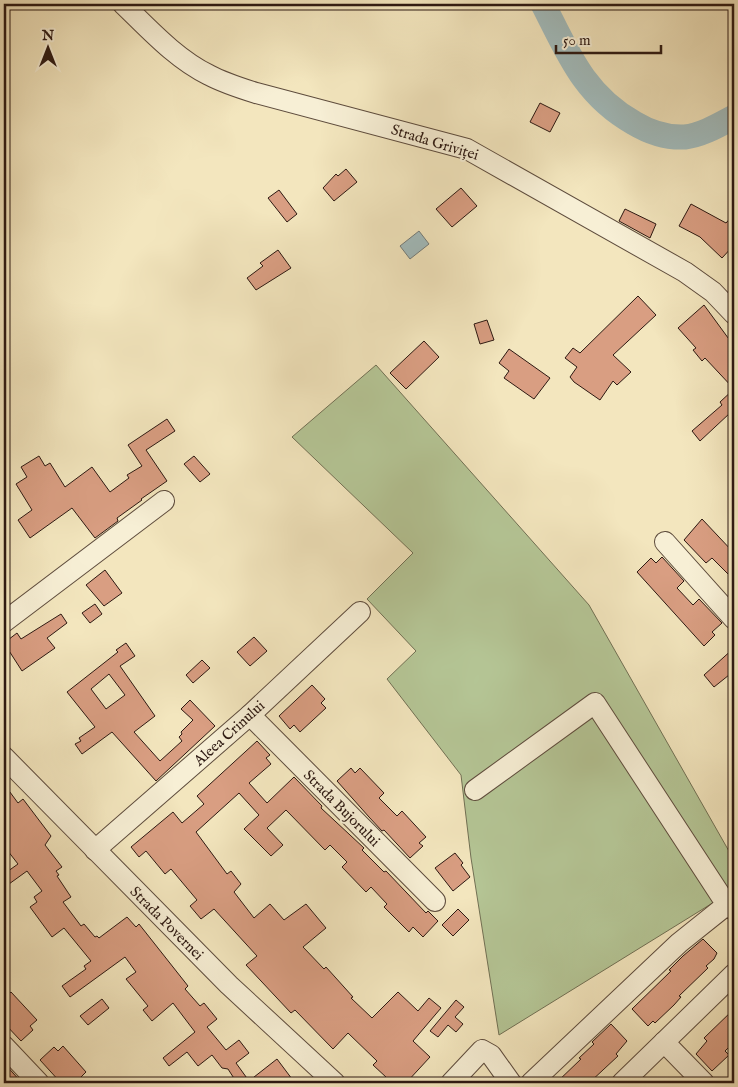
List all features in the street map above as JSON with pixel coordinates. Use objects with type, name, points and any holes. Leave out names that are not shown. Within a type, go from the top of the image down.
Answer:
[{"type":"street","name":"Strada Griviței","points":[[123,4],[176,54],[208,75],[226,83],[256,93],[446,143],[483,157],[685,272],[713,292],[734,314]]},
{"type":"street","points":[[4,622],[164,501]]},
{"type":"street","points":[[665,542],[734,619]]},
{"type":"street","name":"Aleea Crinului","points":[[95,850],[250,715],[360,612]]},
{"type":"street","points":[[475,790],[596,702],[732,905],[680,943],[531,1083]]},
{"type":"street","name":"Strada Bujorului","points":[[250,715],[435,901]]},
{"type":"street","name":"Strada Povernei","points":[[4,758],[229,985],[335,1083]]},
{"type":"street","points":[[622,1083],[734,974]]},
{"type":"street","points":[[664,1042],[704,1083]]},
{"type":"street","points":[[4,1046],[39,1083]]},
{"type":"street","points":[[451,1083],[482,1050],[491,1055],[511,1083]]},
{"type":"green space","points":[[376,365],[589,605],[734,860],[734,882],[711,904],[499,1035],[471,858],[461,775],[387,679],[416,651],[367,599],[413,553],[292,437]]},
{"type":"water","points":[[419,231],[429,244],[410,259],[400,246]]},
{"type":"building","points":[[540,103],[560,113],[550,132],[530,122]]},
{"type":"building","points":[[346,169],[357,182],[334,201],[323,188],[336,174],[338,176]]},
{"type":"building","points":[[461,188],[477,206],[452,227],[436,209]]},
{"type":"building","points":[[279,190],[297,214],[287,222],[268,198]]},
{"type":"building","points":[[691,204],[726,223],[734,214],[734,245],[722,258],[700,237],[679,226]]},
{"type":"building","points":[[625,209],[656,224],[650,238],[619,221]]},
{"type":"building","points":[[278,250],[291,268],[256,290],[247,278],[263,266],[260,263]]},
{"type":"building","points":[[638,296],[656,315],[613,355],[631,372],[617,385],[613,381],[600,400],[574,382],[570,377],[577,367],[565,358],[573,348],[580,353]]},
{"type":"building","points":[[704,305],[734,346],[734,389],[705,358],[702,361],[693,350],[696,348],[678,328]]},
{"type":"building","points":[[487,320],[494,340],[480,344],[474,324]]},
{"type":"building","points":[[424,341],[439,357],[406,389],[390,373]]},
{"type":"building","points":[[509,349],[550,378],[534,399],[504,378],[509,371],[499,363]]},
{"type":"building","points":[[734,389],[734,419],[730,413],[700,441],[692,431],[722,405],[720,402]]},
{"type":"building","points":[[167,419],[175,431],[146,450],[167,481],[117,518],[118,521],[95,538],[72,508],[30,538],[18,520],[32,510],[16,484],[27,477],[21,467],[39,456],[45,466],[50,463],[65,487],[92,467],[110,492],[129,478],[127,475],[142,466],[128,445]]},
{"type":"building","points":[[194,456],[210,474],[200,482],[184,464]]},
{"type":"building","points":[[702,519],[734,553],[734,580],[712,558],[706,563],[684,540]]},
{"type":"building","points":[[662,557],[684,581],[677,588],[693,605],[699,599],[722,623],[712,632],[715,635],[704,646],[637,572],[651,558],[656,563]]},
{"type":"building","points":[[105,570],[122,593],[104,606],[86,585]]},
{"type":"building","points":[[95,604],[102,614],[90,623],[82,613]]},
{"type":"building","points":[[61,614],[67,623],[47,638],[55,648],[22,671],[4,643],[17,633],[21,639]]},
{"type":"building","points":[[254,637],[267,651],[250,666],[237,652]]},
{"type":"building","points":[[126,643],[135,656],[120,666],[155,716],[134,732],[160,761],[182,741],[179,737],[182,734],[181,732],[193,720],[181,709],[190,700],[215,726],[156,781],[112,732],[82,754],[75,744],[81,741],[79,738],[95,727],[67,692],[118,652],[116,650]],"holes":[[[109,674],[125,695],[106,709],[91,689]]]},
{"type":"building","points":[[734,648],[734,671],[714,687],[704,675]]},
{"type":"building","points":[[202,660],[210,668],[193,683],[186,675]]},
{"type":"building","points":[[312,685],[325,699],[321,703],[326,708],[300,732],[294,725],[290,729],[279,716]]},
{"type":"building","points":[[257,741],[270,755],[266,758],[271,764],[249,783],[267,803],[294,777],[322,806],[321,808],[364,848],[362,850],[384,872],[386,871],[426,913],[428,911],[438,921],[423,937],[413,927],[409,932],[384,907],[387,904],[371,887],[366,892],[342,867],[347,862],[330,845],[325,850],[286,810],[267,828],[283,845],[271,856],[244,829],[259,815],[239,793],[196,832],[227,874],[231,871],[241,884],[234,892],[254,918],[270,904],[284,920],[306,904],[326,928],[303,947],[324,969],[326,967],[353,997],[351,998],[372,1018],[398,992],[418,1011],[429,998],[441,1008],[413,1041],[430,1057],[406,1083],[383,1083],[387,1078],[373,1065],[377,1061],[348,1033],[333,1049],[295,1010],[291,1013],[246,965],[257,956],[214,909],[201,919],[190,906],[197,900],[171,869],[165,874],[146,851],[139,857],[131,847],[173,812],[182,823],[204,804],[197,796]]},
{"type":"building","points":[[351,768],[355,773],[360,768],[384,793],[379,798],[397,816],[402,811],[426,837],[419,843],[423,846],[410,858],[384,830],[382,831],[337,781]]},
{"type":"building","points":[[4,784],[18,803],[23,799],[51,836],[45,845],[62,867],[56,871],[59,875],[57,876],[71,897],[63,902],[81,926],[84,924],[95,937],[99,938],[127,917],[136,927],[139,924],[188,986],[185,989],[200,1006],[204,1003],[217,1019],[207,1027],[226,1050],[239,1040],[249,1053],[236,1063],[249,1081],[277,1059],[295,1083],[237,1083],[228,1069],[222,1068],[212,1055],[198,1066],[187,1052],[169,1066],[163,1058],[195,1032],[173,1003],[152,1021],[143,1010],[148,1006],[126,979],[136,972],[125,957],[70,997],[62,986],[86,969],[84,966],[91,961],[64,928],[52,937],[30,907],[37,902],[34,897],[42,891],[27,871],[9,884],[4,877],[4,874],[18,864],[4,846]]},
{"type":"building","points":[[455,853],[470,877],[453,891],[435,868]]},
{"type":"building","points":[[458,909],[469,920],[453,936],[442,925]]},
{"type":"building","points":[[703,939],[717,953],[714,959],[706,966],[708,968],[679,996],[681,997],[674,1005],[655,1023],[653,1021],[648,1026],[632,1009],[671,971],[669,970],[683,956]]},
{"type":"building","points":[[11,992],[37,1020],[30,1026],[33,1030],[21,1041],[4,1023],[4,998]]},
{"type":"building","points":[[102,999],[109,1008],[88,1025],[80,1016]]},
{"type":"building","points":[[456,1000],[464,1007],[455,1017],[463,1024],[456,1032],[448,1025],[438,1037],[430,1031]]},
{"type":"building","points":[[734,1009],[734,1042],[725,1051],[729,1055],[712,1071],[696,1054],[707,1041],[704,1038]]},
{"type":"building","points":[[611,1024],[627,1041],[616,1054],[618,1056],[589,1083],[556,1083],[581,1059],[579,1058],[594,1044],[592,1042]]},
{"type":"building","points":[[63,1046],[86,1072],[80,1078],[84,1083],[61,1083],[40,1060],[54,1047],[58,1051]]},
{"type":"building","points":[[4,1063],[22,1083],[4,1083]]},
{"type":"waterway","points":[[543,4],[570,56],[590,86],[617,112],[634,123],[658,134],[685,137],[704,132],[734,117]]}]
